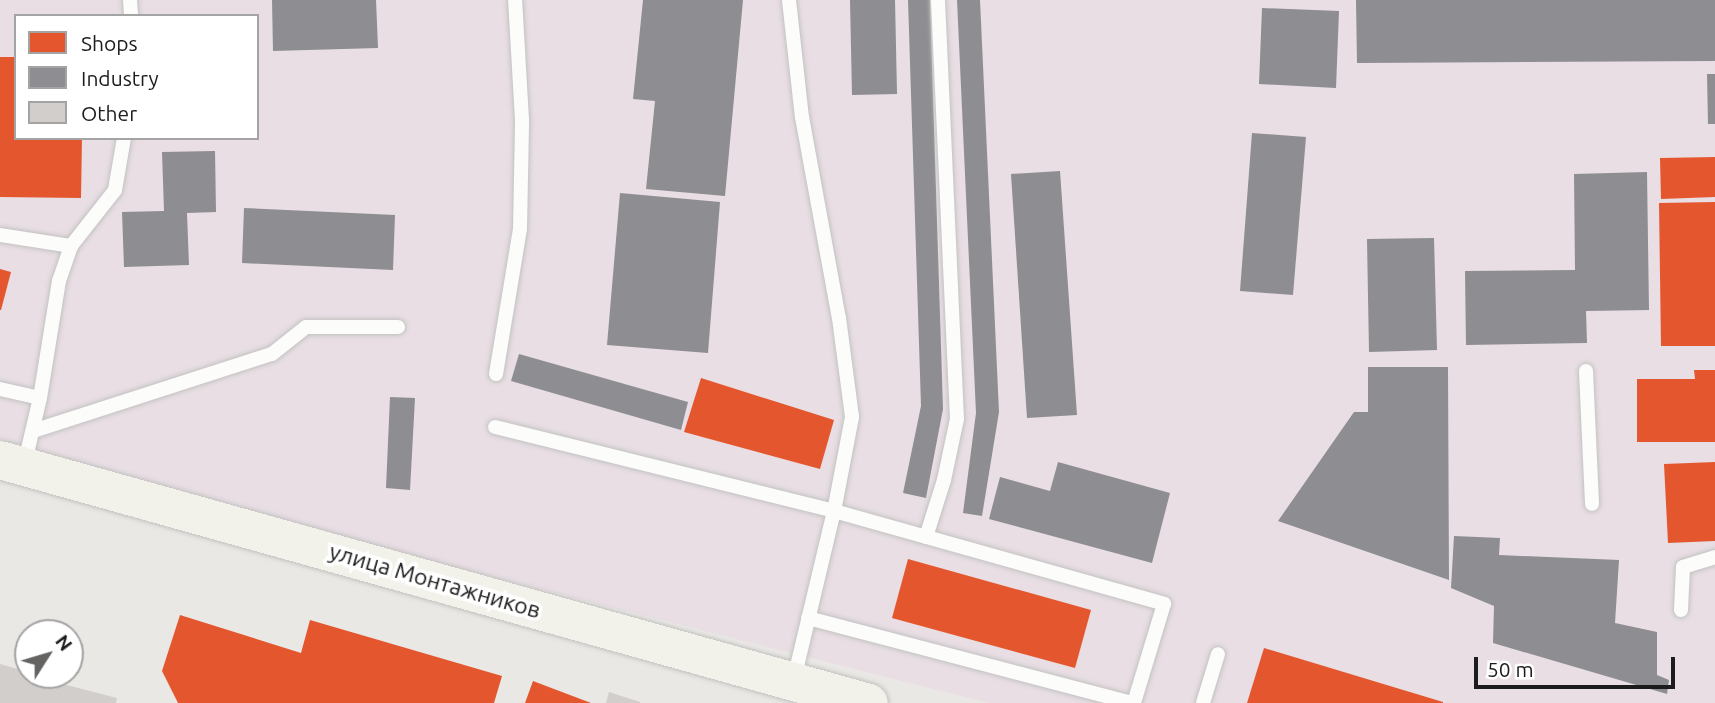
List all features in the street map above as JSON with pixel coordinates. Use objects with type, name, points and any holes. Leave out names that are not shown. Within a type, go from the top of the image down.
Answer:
[{"type":"main road","name":"улица Монтажников","points":[[19,453],[869,703]]},
{"type":"lane","points":[[496,374],[520,229],[522,120],[515,0]]},
{"type":"lane","points":[[789,0],[802,117],[839,318],[852,417],[843,475],[793,681]]},
{"type":"lane","points":[[926,537],[944,480],[957,419],[938,0]]},
{"type":"lane","points":[[19,453],[40,398],[59,281],[71,246],[115,190],[124,140]]},
{"type":"lane","points":[[0,235],[71,246]]},
{"type":"lane","points":[[19,453],[272,354],[306,327],[398,327]]},
{"type":"lane","points":[[1586,371],[1591,504]]},
{"type":"lane","points":[[0,389],[40,398]]},
{"type":"lane","points":[[495,427],[834,511],[1164,604],[1133,703],[808,618]]},
{"type":"lane","points":[[1681,610],[1683,567],[1715,557]]},
{"type":"lane","points":[[1203,703],[1218,654]]},
{"type":"shaded area","points":[[0,0],[1715,0],[1715,703],[989,703],[0,452]]},
{"type":"building: Shops","points":[[0,57],[14,57],[14,140],[82,140],[81,198],[0,197]]},
{"type":"building: Shops","points":[[1715,157],[1715,197],[1661,199],[1660,158]]},
{"type":"building: Shops","points":[[1715,202],[1715,346],[1661,346],[1659,203]]},
{"type":"building: Shops","points":[[0,269],[11,272],[1,310],[0,310]]},
{"type":"building: Shops","points":[[1694,370],[1715,370],[1715,442],[1637,442],[1637,379],[1695,379]]},
{"type":"building: Shops","points":[[701,378],[834,420],[820,469],[684,432]]},
{"type":"building: Shops","points":[[1715,462],[1715,541],[1668,543],[1664,464]]},
{"type":"building: Shops","points":[[908,559],[1091,610],[1075,668],[892,618]]},
{"type":"building: Shops","points":[[180,615],[301,653],[310,620],[502,676],[494,703],[178,703],[162,671]]},
{"type":"building: Shops","points":[[1264,648],[1443,702],[1443,703],[1247,703]]},
{"type":"building: Shops","points":[[533,681],[591,703],[525,703]]},
{"type":"building: Industry","points":[[272,0],[376,0],[378,48],[273,51]]},
{"type":"building: Industry","points":[[643,0],[743,0],[725,196],[646,189],[655,101],[633,99]]},
{"type":"building: Industry","points":[[850,0],[895,0],[897,94],[852,95]]},
{"type":"building: Industry","points":[[908,0],[930,0],[943,409],[926,498],[903,493],[921,406]]},
{"type":"building: Industry","points":[[957,0],[980,0],[999,412],[982,516],[963,513],[976,413]]},
{"type":"building: Industry","points":[[1356,0],[1715,0],[1715,61],[1357,63]]},
{"type":"building: Industry","points":[[1262,8],[1339,11],[1336,88],[1259,84]]},
{"type":"building: Industry","points":[[1707,74],[1715,74],[1715,124],[1708,124]]},
{"type":"building: Industry","points":[[1252,133],[1306,137],[1293,295],[1240,291]]},
{"type":"building: Industry","points":[[215,151],[216,212],[187,213],[189,265],[124,267],[122,212],[164,211],[162,152]]},
{"type":"building: Industry","points":[[1060,171],[1077,415],[1027,418],[1011,174]]},
{"type":"building: Industry","points":[[1647,172],[1649,310],[1586,311],[1587,343],[1466,345],[1465,271],[1575,270],[1574,174]]},
{"type":"building: Industry","points":[[620,193],[720,202],[708,353],[607,345]]},
{"type":"building: Industry","points":[[244,208],[395,215],[393,270],[242,263]]},
{"type":"building: Industry","points":[[1434,238],[1437,350],[1369,352],[1367,239]]},
{"type":"building: Industry","points":[[519,354],[688,402],[681,430],[511,381]]},
{"type":"building: Industry","points":[[1368,367],[1448,367],[1449,580],[1278,521],[1354,412],[1368,412]]},
{"type":"building: Industry","points":[[390,397],[415,398],[410,490],[386,488]]},
{"type":"building: Industry","points":[[1058,462],[1170,493],[1152,563],[989,519],[1000,477],[1050,491]]},
{"type":"building: Industry","points":[[1454,536],[1500,538],[1499,555],[1619,560],[1615,623],[1657,632],[1657,675],[1669,680],[1667,694],[1493,643],[1494,606],[1451,588]]},
{"type":"building: Other","points":[[0,664],[14,668],[14,689],[82,689],[117,698],[116,703],[0,703]]},
{"type":"building: Other","points":[[609,692],[640,702],[640,703],[606,703]]}]
